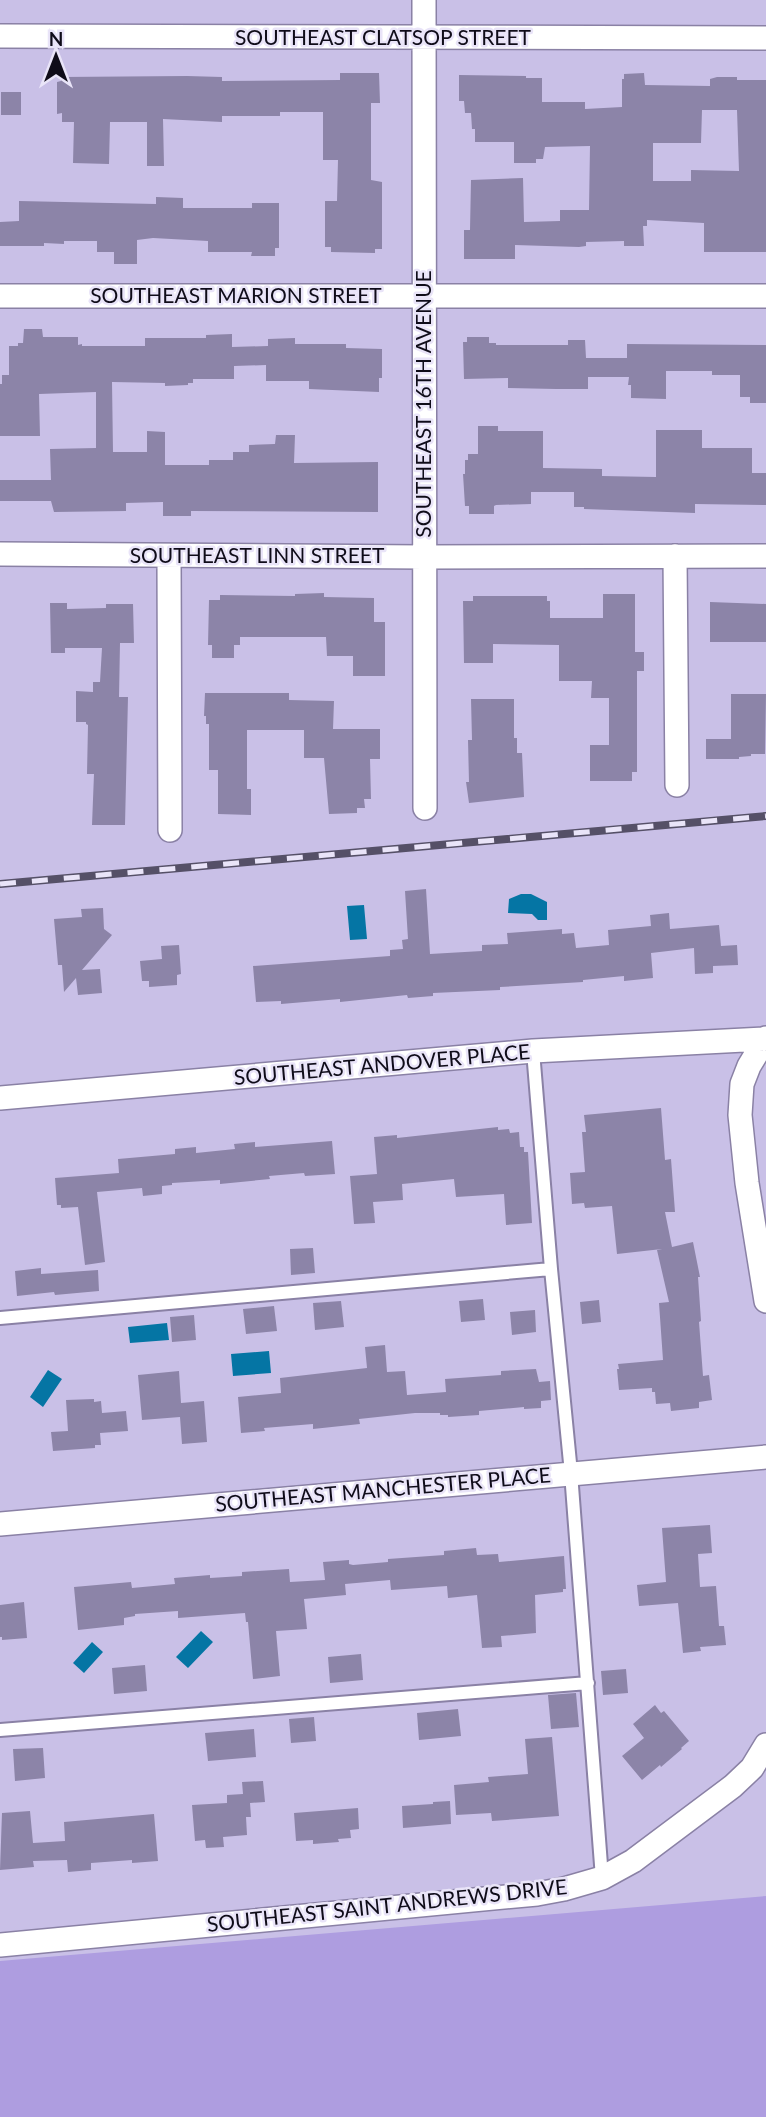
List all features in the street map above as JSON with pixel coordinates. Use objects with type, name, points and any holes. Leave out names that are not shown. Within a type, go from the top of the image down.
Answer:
[{"type":"street","name":"SOUTHEAST 16TH AVENUE","points":[[424,0],[425,808]]},
{"type":"street","name":"SOUTHEAST CLATSOP STREET","points":[[0,36],[766,38]]},
{"type":"street","name":"SOUTHEAST MARION STREET","points":[[0,296],[766,296]]},
{"type":"street","name":"SOUTHEAST LINN STREET","points":[[0,554],[766,556]]},
{"type":"street","points":[[169,556],[170,830]]},
{"type":"street","points":[[675,556],[677,785]]},
{"type":"street","points":[[765,1038],[742,1084],[740,1115],[747,1183],[766,1301]]},
{"type":"street","name":"SOUTHEAST ANDOVER PLACE","points":[[0,1098],[533,1051],[765,1038]]},
{"type":"street","name":"SOUTHEAST MANCHESTER PLACE","points":[[0,1524],[766,1457]]},
{"type":"street","name":"SOUTHEAST SAINT ANDREWS DRIVE","points":[[0,1945],[537,1894],[564,1889],[602,1878],[633,1861],[733,1786],[752,1768],[766,1745]]},
{"type":"lane","points":[[533,1051],[571,1473],[602,1878]]},
{"type":"lane","points":[[0,1318],[551,1269]]},
{"type":"lane","points":[[0,1730],[588,1683]]},
{"type":"shaded area","points":[[766,1896],[766,2117],[0,2117],[0,1961]]},
{"type":"water","points":[[521,894],[531,894],[547,902],[547,920],[538,920],[532,914],[508,913],[509,899]]},
{"type":"water","points":[[364,905],[367,939],[350,940],[347,906]]},
{"type":"water","points":[[167,1323],[169,1340],[130,1343],[128,1327]]},
{"type":"water","points":[[269,1351],[271,1373],[233,1376],[231,1354]]},
{"type":"water","points":[[48,1370],[62,1379],[43,1407],[30,1397]]},
{"type":"water","points":[[201,1631],[213,1642],[188,1668],[176,1657]]},
{"type":"water","points":[[92,1642],[103,1652],[84,1673],[73,1663]]},
{"type":"building","points":[[340,73],[379,73],[380,103],[371,103],[371,180],[382,182],[382,249],[375,249],[375,253],[331,252],[331,247],[325,247],[325,201],[337,201],[338,160],[323,160],[323,112],[280,112],[280,116],[222,116],[222,122],[163,119],[164,166],[147,166],[147,122],[110,122],[109,164],[73,163],[74,122],[62,122],[62,113],[57,114],[57,82],[61,81],[61,77],[187,76],[222,77],[222,81],[340,80]]},
{"type":"building","points":[[644,73],[645,85],[710,86],[710,79],[717,77],[766,80],[766,252],[704,252],[704,223],[647,220],[647,226],[643,226],[644,246],[624,246],[624,241],[586,242],[586,246],[579,247],[515,245],[515,259],[464,259],[464,230],[470,230],[471,180],[523,178],[524,222],[560,221],[560,210],[589,210],[590,146],[545,147],[543,159],[536,159],[536,163],[514,163],[514,142],[475,142],[471,113],[465,113],[464,101],[459,101],[459,75],[542,78],[542,102],[585,102],[585,109],[622,107],[624,74]],"holes":[[[702,110],[737,110],[739,171],[691,170],[691,181],[653,181],[653,143],[701,143]]]},
{"type":"building","points":[[1,92],[21,92],[21,115],[1,115]]},
{"type":"building","points":[[156,197],[183,198],[183,208],[252,208],[252,203],[279,203],[279,248],[275,248],[275,256],[251,256],[252,252],[208,252],[208,241],[153,238],[137,240],[137,264],[114,264],[114,252],[97,252],[97,241],[64,241],[64,244],[44,243],[44,246],[0,246],[0,222],[19,221],[19,201],[156,204]]},
{"type":"building","points":[[24,329],[42,329],[43,337],[78,337],[78,345],[82,346],[145,346],[145,338],[206,338],[206,335],[232,334],[232,347],[268,346],[268,339],[295,338],[295,344],[346,344],[346,348],[382,349],[379,392],[309,389],[309,381],[266,381],[266,365],[234,366],[234,379],[193,379],[193,383],[188,385],[112,382],[113,452],[147,452],[147,431],[165,432],[165,465],[209,465],[209,460],[233,460],[233,452],[249,452],[249,445],[275,444],[276,435],[295,435],[294,463],[378,462],[378,512],[191,511],[191,516],[163,516],[163,502],[126,503],[126,511],[54,512],[51,501],[0,501],[0,480],[51,480],[50,449],[96,448],[96,392],[39,394],[40,436],[0,436],[2,375],[9,375],[9,346],[23,343]]},
{"type":"building","points":[[467,337],[489,337],[489,343],[496,345],[568,345],[568,340],[585,340],[586,358],[627,358],[627,344],[766,345],[766,403],[750,403],[750,397],[740,397],[740,375],[712,375],[712,371],[666,371],[666,399],[631,398],[629,377],[588,377],[588,389],[508,388],[508,378],[464,379],[463,342],[467,342]]},
{"type":"building","points":[[478,426],[498,426],[498,431],[543,431],[543,468],[602,469],[602,476],[656,477],[656,430],[702,430],[702,448],[752,448],[752,473],[766,473],[766,505],[695,504],[695,513],[584,509],[574,507],[574,492],[531,492],[531,504],[496,505],[494,514],[469,514],[469,506],[465,506],[463,474],[468,454],[478,454]]},
{"type":"building","points":[[324,593],[324,597],[374,598],[374,622],[385,622],[385,676],[353,676],[353,656],[327,656],[326,637],[240,637],[240,645],[234,645],[234,658],[212,658],[212,645],[208,645],[209,600],[220,600],[220,595],[295,596]]},
{"type":"building","points":[[603,594],[635,594],[635,652],[644,652],[644,671],[637,671],[637,772],[632,772],[632,781],[590,781],[590,745],[609,745],[609,698],[591,698],[592,681],[559,681],[559,645],[493,644],[493,663],[464,663],[463,601],[473,601],[473,596],[547,596],[547,601],[550,601],[550,618],[603,618]]},
{"type":"building","points":[[710,602],[766,604],[766,642],[710,642]]},
{"type":"building","points":[[50,603],[67,603],[67,609],[133,604],[134,643],[120,643],[119,697],[128,697],[125,825],[92,825],[94,774],[87,774],[88,725],[86,722],[76,722],[76,691],[93,692],[93,682],[100,682],[102,648],[65,648],[65,653],[51,653]]},
{"type":"building","points":[[205,693],[289,693],[289,700],[334,701],[333,729],[380,729],[380,759],[370,759],[371,799],[364,799],[365,808],[357,808],[357,813],[329,814],[324,758],[304,758],[304,730],[247,730],[247,789],[251,789],[251,815],[218,814],[218,770],[209,770],[209,724],[206,724],[204,716]]},
{"type":"building","points":[[731,694],[766,694],[765,754],[751,754],[739,759],[706,759],[706,739],[731,739]]},
{"type":"building","points":[[471,699],[514,699],[514,738],[517,738],[517,753],[522,753],[524,797],[469,803],[466,782],[469,782],[468,740],[472,740]]},
{"type":"building","points":[[426,889],[430,954],[482,951],[482,945],[508,944],[507,933],[562,929],[562,934],[574,933],[576,948],[609,945],[608,930],[651,926],[650,915],[669,913],[670,929],[719,925],[721,946],[737,945],[738,965],[713,966],[713,973],[695,974],[694,948],[651,953],[653,978],[624,981],[624,976],[583,982],[500,987],[500,990],[433,993],[433,996],[408,998],[407,995],[340,1002],[340,999],[281,1004],[281,1001],[256,1002],[253,966],[390,956],[390,950],[403,949],[402,940],[408,939],[405,891]]},
{"type":"building","points":[[103,908],[104,929],[112,935],[82,970],[100,969],[102,993],[78,995],[76,978],[64,992],[62,965],[58,965],[54,919],[82,917],[81,909]]},
{"type":"building","points":[[179,945],[181,974],[177,975],[177,985],[149,987],[149,981],[142,981],[140,961],[162,959],[161,946]]},
{"type":"building","points":[[661,1108],[665,1160],[671,1159],[675,1212],[665,1212],[672,1247],[693,1242],[700,1277],[699,1322],[703,1376],[709,1375],[712,1400],[699,1402],[699,1408],[671,1411],[670,1403],[656,1404],[652,1388],[619,1390],[617,1369],[618,1364],[663,1360],[659,1303],[669,1302],[657,1250],[662,1249],[617,1254],[612,1206],[585,1208],[584,1203],[572,1204],[570,1173],[585,1172],[582,1132],[586,1132],[584,1115]]},
{"type":"building","points":[[498,1127],[498,1130],[509,1129],[510,1133],[519,1132],[520,1147],[524,1147],[524,1152],[528,1152],[532,1223],[506,1225],[504,1194],[456,1197],[454,1179],[402,1184],[403,1200],[373,1202],[375,1223],[354,1224],[350,1176],[377,1174],[374,1137],[397,1135],[397,1138]]},
{"type":"building","points":[[332,1141],[335,1174],[269,1176],[270,1179],[220,1184],[220,1180],[172,1183],[162,1186],[162,1194],[143,1196],[142,1188],[97,1192],[105,1262],[85,1265],[78,1207],[61,1208],[61,1205],[57,1205],[55,1178],[119,1173],[118,1159],[175,1154],[175,1149],[196,1147],[196,1153],[235,1149],[234,1144],[255,1142],[255,1147]]},
{"type":"building","points":[[313,1248],[315,1273],[291,1275],[290,1249]]},
{"type":"building","points":[[41,1268],[41,1274],[98,1270],[99,1291],[17,1296],[15,1271]]},
{"type":"building","points":[[483,1299],[485,1320],[461,1322],[459,1301]]},
{"type":"building","points":[[599,1300],[601,1322],[582,1324],[580,1302]]},
{"type":"building","points":[[341,1301],[344,1327],[315,1330],[313,1303]]},
{"type":"building","points":[[274,1306],[277,1331],[246,1334],[243,1309]]},
{"type":"building","points":[[535,1310],[536,1332],[512,1335],[510,1312]]},
{"type":"building","points":[[194,1315],[196,1340],[172,1342],[170,1317]]},
{"type":"building","points":[[385,1345],[387,1372],[405,1371],[407,1395],[446,1392],[445,1379],[501,1375],[501,1371],[536,1369],[539,1382],[550,1381],[551,1400],[541,1401],[541,1408],[479,1411],[479,1415],[448,1417],[440,1413],[415,1413],[359,1419],[360,1424],[313,1429],[313,1424],[264,1428],[265,1431],[241,1433],[238,1397],[281,1393],[280,1378],[367,1368],[365,1347]]},
{"type":"building","points":[[179,1371],[181,1403],[204,1401],[207,1442],[182,1444],[180,1417],[142,1420],[138,1375]]},
{"type":"building","points":[[94,1399],[94,1402],[101,1401],[102,1413],[126,1411],[128,1431],[100,1433],[101,1445],[95,1445],[95,1448],[53,1451],[51,1432],[68,1431],[66,1400]]},
{"type":"building","points":[[710,1525],[712,1553],[698,1554],[700,1587],[716,1586],[719,1626],[724,1626],[726,1645],[700,1647],[701,1651],[683,1653],[678,1603],[639,1606],[637,1585],[666,1582],[662,1528]]},
{"type":"building","points":[[476,1548],[477,1555],[498,1554],[499,1562],[564,1556],[566,1589],[563,1589],[563,1592],[535,1595],[536,1633],[501,1636],[502,1647],[482,1648],[477,1595],[448,1598],[447,1586],[391,1590],[390,1580],[345,1584],[346,1595],[304,1599],[307,1629],[276,1631],[280,1676],[253,1679],[245,1613],[178,1618],[178,1611],[135,1614],[124,1618],[124,1625],[78,1630],[74,1587],[131,1582],[132,1588],[175,1584],[174,1578],[242,1576],[242,1572],[289,1569],[290,1582],[325,1580],[323,1562],[349,1560],[349,1564],[353,1565],[388,1562],[388,1559],[444,1555],[444,1551]]},
{"type":"building","points":[[24,1602],[27,1638],[2,1640],[0,1605]]},
{"type":"building","points":[[361,1654],[363,1680],[330,1683],[328,1657]]},
{"type":"building","points":[[145,1665],[147,1691],[114,1694],[112,1668]]},
{"type":"building","points":[[626,1669],[628,1693],[603,1695],[601,1671]]},
{"type":"building","points":[[576,1693],[579,1727],[551,1729],[548,1695]]},
{"type":"building","points":[[655,1705],[661,1713],[664,1711],[689,1741],[661,1767],[660,1765],[642,1780],[622,1756],[644,1738],[633,1724]]},
{"type":"building","points":[[458,1709],[461,1736],[419,1740],[417,1713]]},
{"type":"building","points":[[314,1717],[316,1741],[291,1743],[289,1719]]},
{"type":"building","points":[[254,1729],[256,1757],[208,1761],[205,1733]]},
{"type":"building","points":[[552,1737],[559,1816],[492,1821],[491,1813],[456,1815],[454,1785],[489,1782],[488,1777],[528,1774],[525,1739]]},
{"type":"building","points":[[43,1748],[45,1778],[15,1781],[13,1749]]},
{"type":"building","points":[[263,1781],[265,1802],[250,1803],[251,1817],[246,1817],[247,1835],[223,1837],[224,1847],[206,1848],[205,1840],[195,1841],[192,1805],[227,1803],[227,1795],[243,1794],[242,1782]]},
{"type":"building","points":[[450,1801],[451,1824],[403,1828],[402,1806]]},
{"type":"building","points":[[358,1808],[359,1829],[350,1830],[351,1838],[313,1844],[313,1840],[296,1841],[294,1813]]},
{"type":"building","points":[[30,1811],[33,1843],[65,1841],[64,1822],[154,1814],[158,1861],[91,1863],[91,1870],[68,1872],[67,1860],[33,1861],[34,1867],[0,1870],[2,1813]]},
{"type":"railway","points":[[0,884],[766,816]]}]
